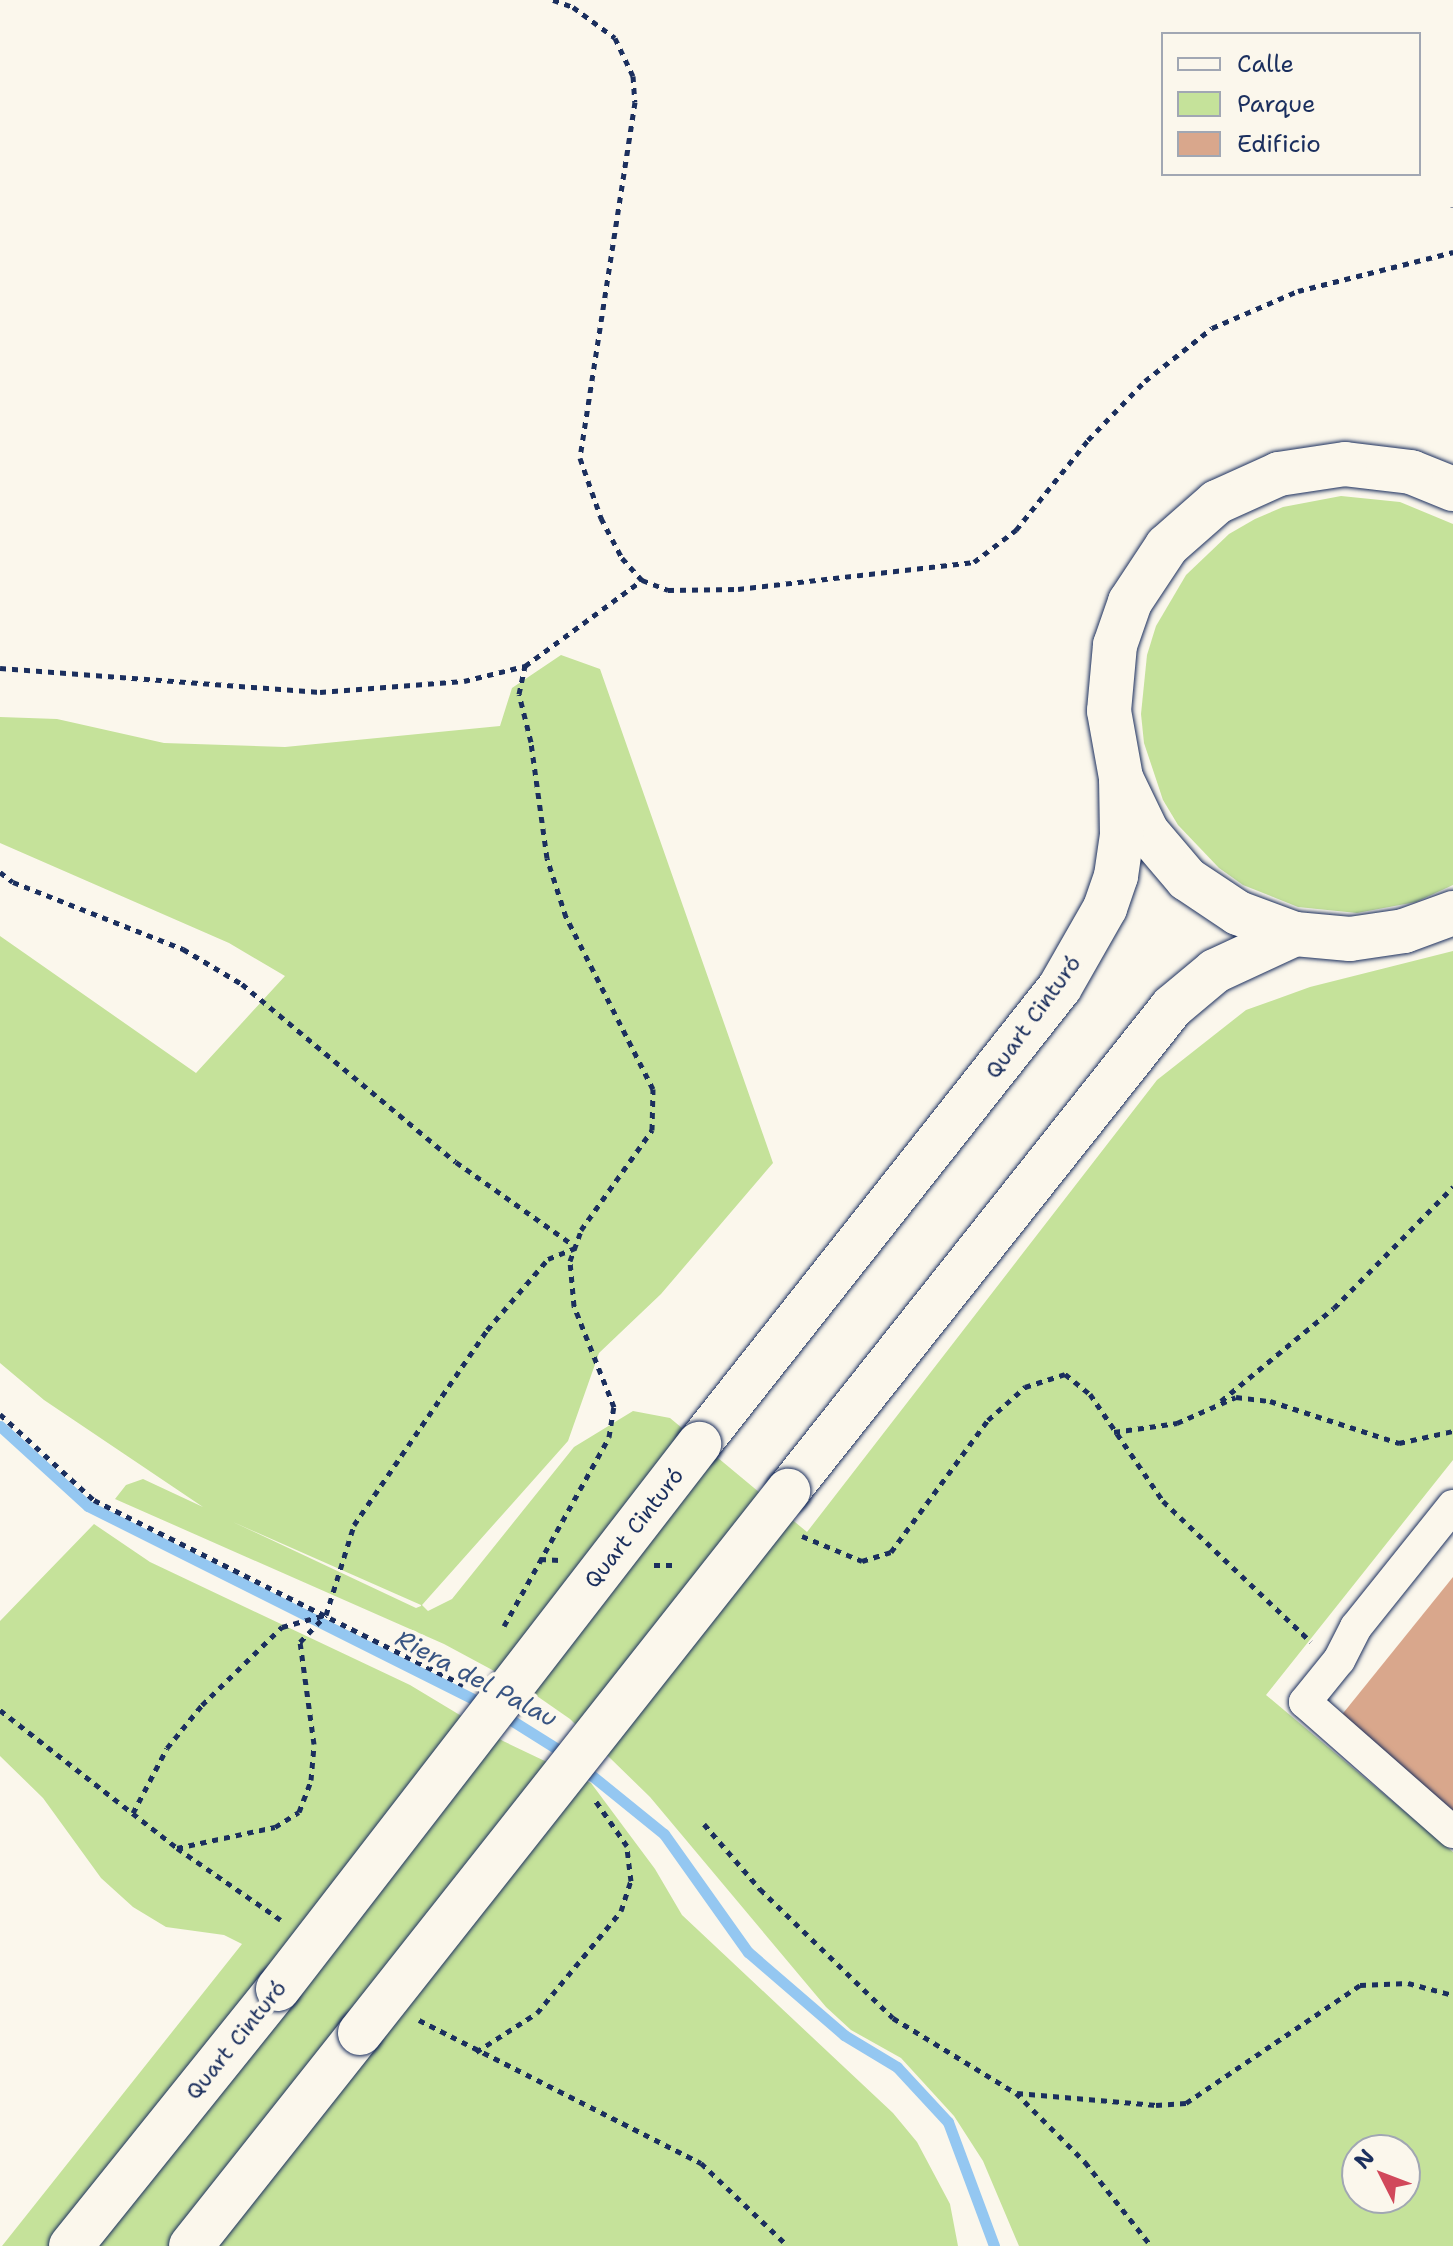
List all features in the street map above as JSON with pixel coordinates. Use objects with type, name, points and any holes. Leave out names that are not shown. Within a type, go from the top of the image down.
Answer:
[{"type":"main road","points":[[1453,489],[1389,468],[1322,465],[1257,481],[1199,515],[1147,573],[1115,645],[1109,711],[1121,778],[1147,832],[1187,879],[1238,913],[1295,934],[1332,939],[1387,935],[1453,913]]},
{"type":"main road","name":"Quart Cinturó","points":[[71,2246],[278,1989],[699,1444],[1060,987],[1105,908],[1116,876],[1122,835],[1121,778]]},
{"type":"main road","points":[[191,2246],[1172,1007],[1215,971],[1295,934]]},
{"type":"street","points":[[1453,1506],[1356,1627],[1333,1667],[1305,1702],[1453,1832]]},
{"type":"path","points":[[553,0],[573,7],[615,38],[633,76],[635,102],[580,458],[601,518],[622,558],[642,580],[668,590],[738,589],[974,562],[1016,530],[1088,440],[1145,381],[1212,328],[1298,291],[1453,252]]},
{"type":"path","points":[[0,668],[320,692],[464,681],[525,666],[642,580]]},
{"type":"path","points":[[498,1639],[609,1437],[614,1407],[574,1306],[570,1261],[581,1230],[652,1130],[653,1089],[566,917],[547,858],[531,742],[519,694],[525,666]]},
{"type":"path","points":[[0,872],[13,882],[183,949],[242,984],[456,1162],[576,1247]]},
{"type":"path","points":[[1214,1407],[1334,1308],[1453,1187]]},
{"type":"path","points":[[177,1848],[275,1827],[299,1812],[311,1780],[314,1744],[300,1642],[326,1615],[354,1525],[412,1435],[487,1330],[548,1259],[576,1247]]},
{"type":"path","points":[[788,1539],[802,1536],[862,1561],[891,1552],[988,1420],[1025,1387],[1065,1374],[1077,1380],[1163,1501],[1290,1617],[1333,1667]]},
{"type":"path","points":[[1113,1432],[1162,1427],[1236,1397],[1270,1401],[1399,1443],[1453,1431]]},
{"type":"path","points":[[0,1414],[94,1500],[475,1691]]},
{"type":"path","points":[[540,1559],[569,1560]]},
{"type":"path","points":[[643,1565],[687,1563]]},
{"type":"path","points":[[133,1813],[167,1748],[202,1705],[282,1627],[326,1615]]},
{"type":"path","points":[[476,2052],[537,2013],[621,1911],[631,1881],[627,1846],[603,1806],[591,1797]]},
{"type":"path","points":[[704,1824],[760,1889],[893,2018],[1016,2093],[1085,2162],[1151,2246]]},
{"type":"path","points":[[1016,2093],[1156,2105],[1186,2103],[1360,1985],[1408,1983],[1453,1995]]},
{"type":"green space","points":[[1341,496],[1400,502],[1453,524],[1453,885],[1416,902],[1357,913],[1298,907],[1243,885],[1219,868],[1178,825],[1163,800],[1144,743],[1141,714],[1147,655],[1156,626],[1186,575],[1229,534],[1255,519],[1283,507]]},
{"type":"green space","points":[[561,655],[600,669],[773,1163],[661,1294],[599,1353],[568,1441],[422,1605],[428,1611],[452,1599],[574,1447],[633,1411],[670,1418],[807,1532],[1157,1080],[1246,1010],[1310,987],[1453,951],[1453,1460],[1266,1695],[1453,1852],[1453,2246],[1019,2246],[983,2161],[954,2116],[901,2058],[851,2030],[826,2007],[650,1797],[570,1719],[524,1687],[444,1644],[115,1499],[126,1485],[143,1479],[203,1507],[44,1400],[0,1363],[0,936],[196,1073],[285,976],[229,943],[0,843],[0,717],[57,719],[164,743],[285,747],[500,726],[512,688]],"holes":[[[233,1522],[421,1605],[416,1608]]]},
{"type":"green space","points":[[94,1524],[150,1562],[410,1685],[503,1741],[591,1783],[655,1869],[682,1915],[893,2113],[917,2142],[950,2204],[958,2246],[2,2246],[242,1944],[224,1935],[166,1927],[133,1907],[101,1878],[43,1798],[0,1756],[0,1621]]},
{"type":"building","points":[[1453,1577],[1453,1820],[1336,1722]]},
{"type":"waterway","name":"Riera del Palau","points":[[0,1426],[88,1506],[485,1705]]},
{"type":"waterway","name":"Riera del Palau","points":[[500,1713],[567,1755]]},
{"type":"waterway","name":"Riera del Palau","points":[[580,1766],[664,1834],[748,1952],[844,2035],[897,2067],[948,2122],[994,2246]]}]
